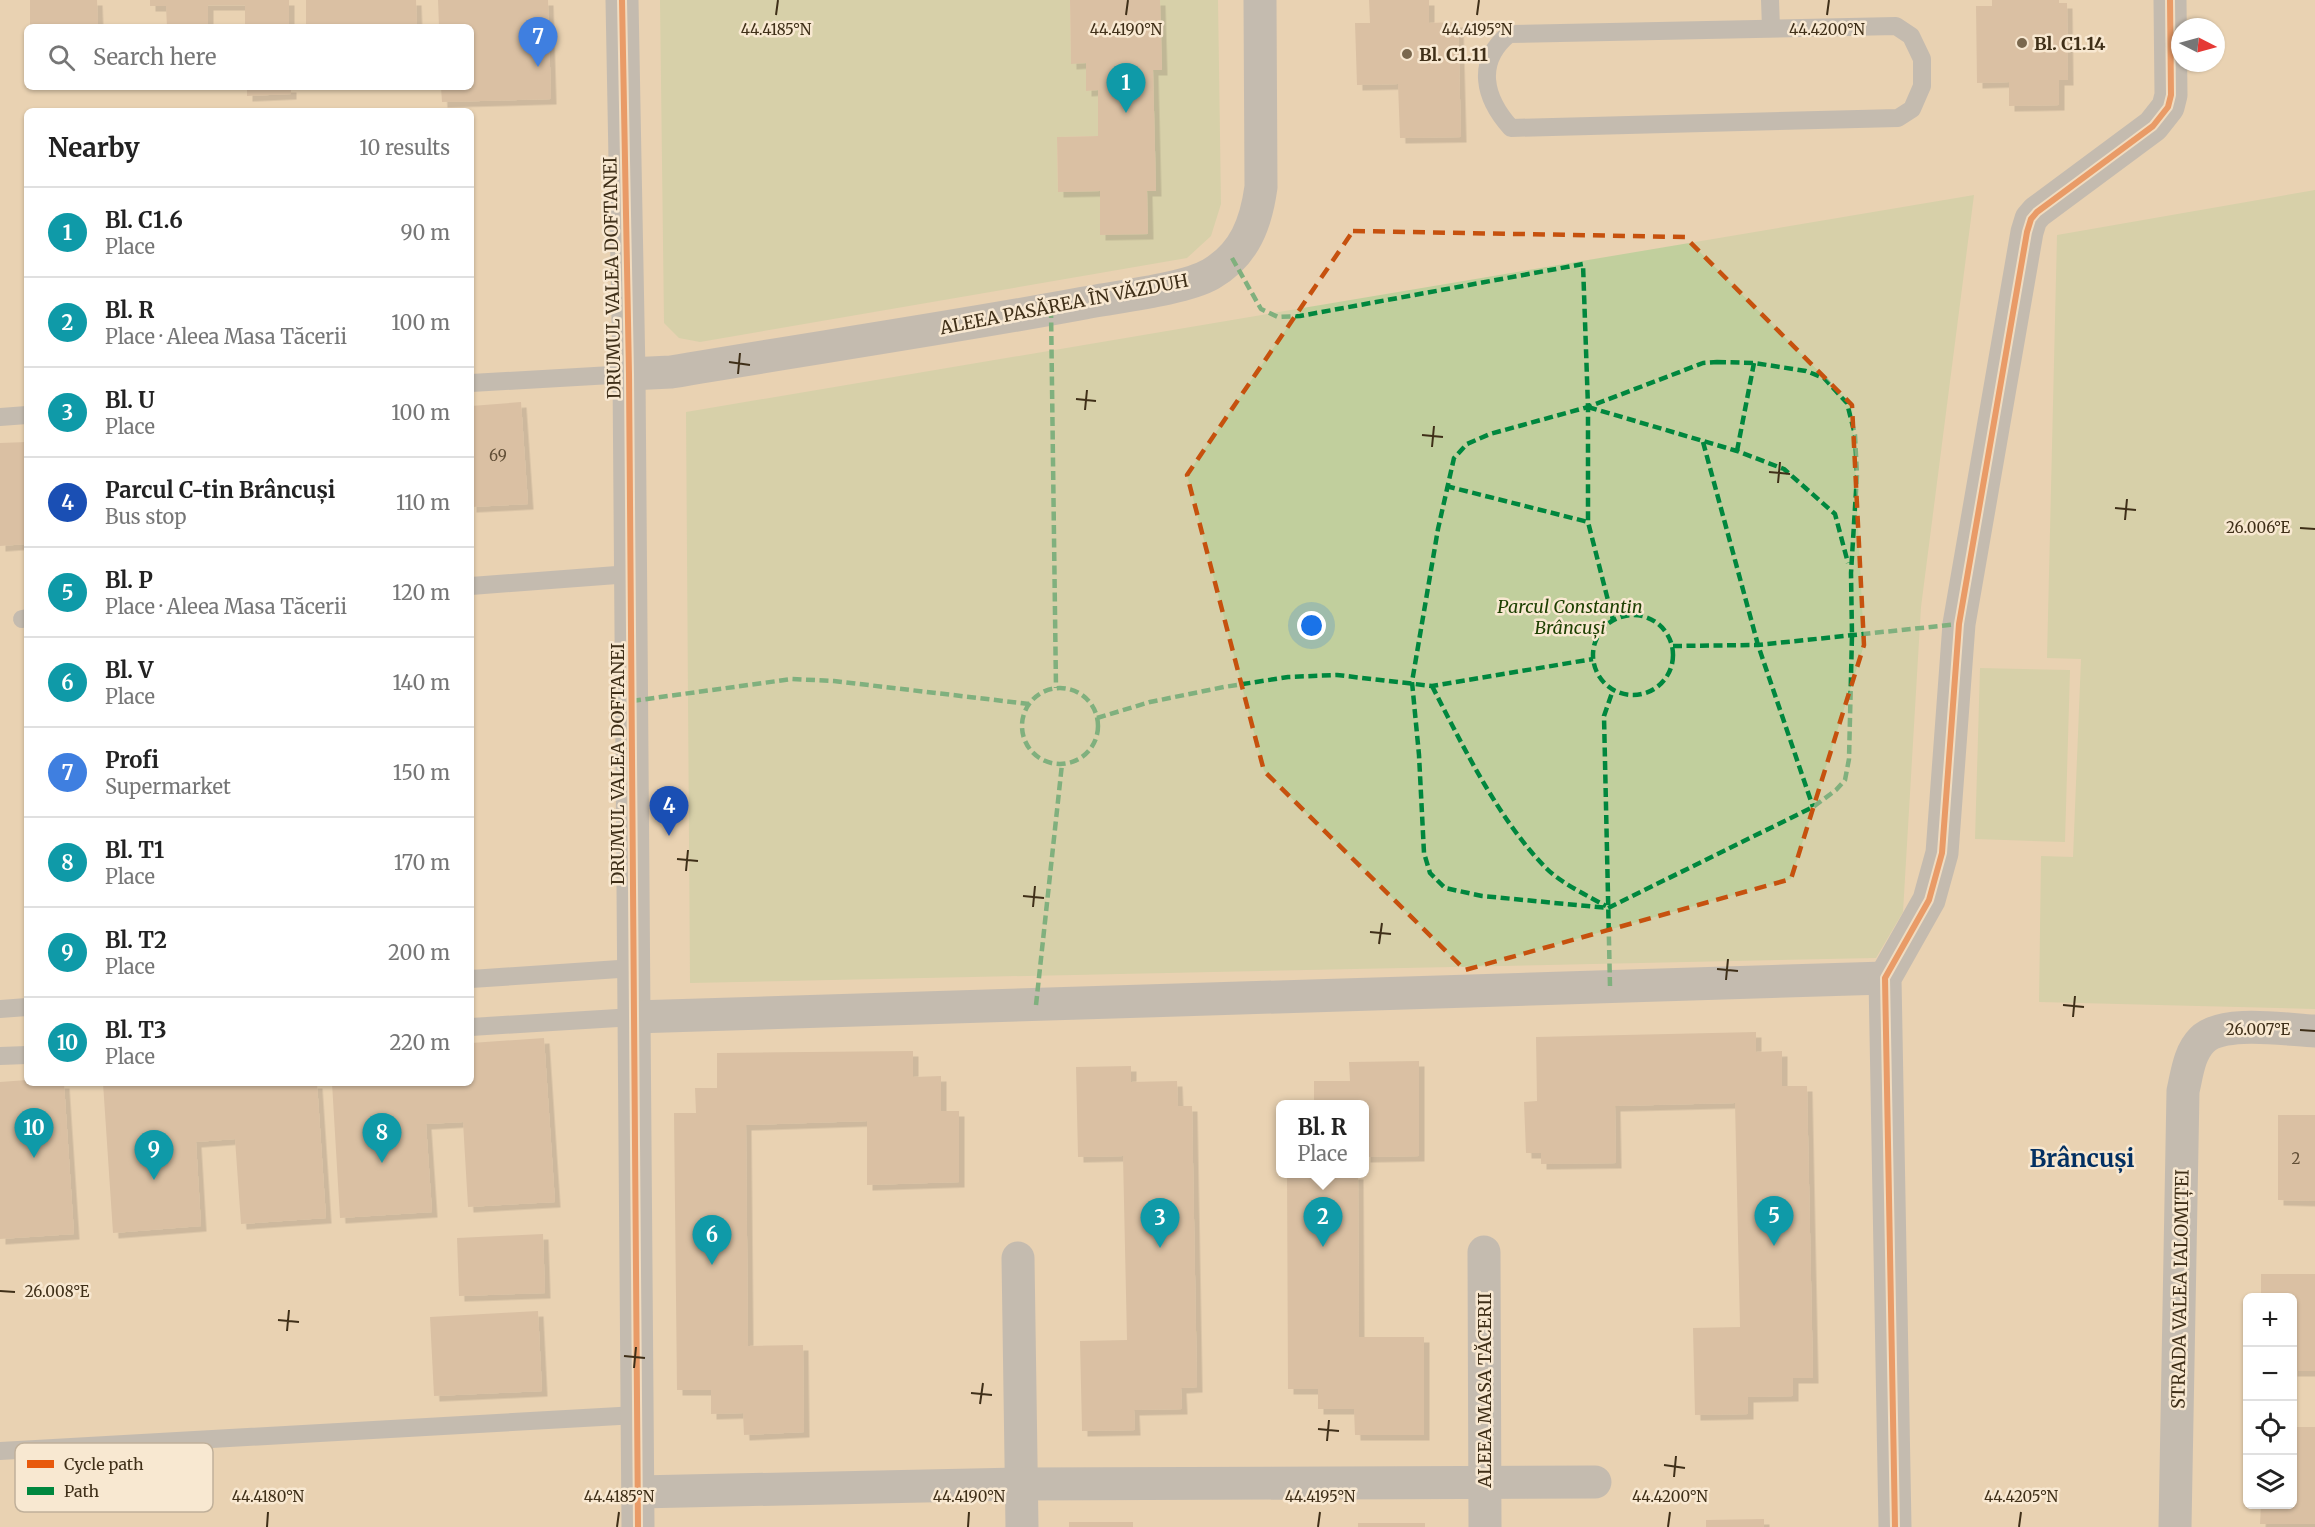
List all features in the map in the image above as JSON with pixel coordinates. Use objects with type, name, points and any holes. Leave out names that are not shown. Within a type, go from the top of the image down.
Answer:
[{"type":"street","name":"DRUMUL VALEA DOFTANEI","points":[[622,0],[629,374],[638,1527]]},
{"type":"street","name":"ALEEA PASĂREA ÎN VĂZDUH","points":[[629,374],[671,372],[1051,309],[1178,286],[1211,274],[1232,258],[1246,239],[1257,215],[1261,187],[1260,0]]},
{"type":"street","points":[[1895,1527],[1885,978],[1929,900],[1942,853],[1959,624],[2027,232],[2031,219],[2045,204],[2153,126],[2168,107],[2171,95],[2170,0]]},
{"type":"street","points":[[634,1017],[1885,978]]},
{"type":"street","name":"STRADA VALEA IALOMIȚEI","points":[[2175,1527],[2183,1091],[2194,1052],[2203,1039],[2216,1030],[2235,1028],[2315,1031]]},
{"type":"street","name":"ALEEA MASA TĂCERII","points":[[1484,1252],[1485,1527]]},
{"type":"street","points":[[1018,1258],[1022,1527]]},
{"type":"street","points":[[638,1492],[1021,1484],[1595,1482]]},
{"type":"lane","points":[[1770,0],[1771,28]]},
{"type":"lane","points":[[1896,26],[1911,36],[1922,59],[1922,86],[1912,108],[1898,118],[1511,128],[1489,96],[1488,61],[1496,45],[1509,34],[1771,28],[1896,26]]},
{"type":"lane","points":[[474,383],[629,374]]},
{"type":"lane","points":[[0,417],[24,415]]},
{"type":"lane","points":[[474,586],[630,574]]},
{"type":"lane","points":[[474,979],[634,968]]},
{"type":"lane","points":[[0,1009],[24,1007]]},
{"type":"lane","points":[[474,1027],[634,1017]]},
{"type":"lane","points":[[0,1056],[24,1055]]},
{"type":"lane","points":[[127,1443],[637,1415]]},
{"type":"lane","points":[[0,1450],[15,1449]]},
{"type":"highlighted area","points":[[1353,231],[1685,237],[1852,405],[1864,645],[1791,879],[1465,970],[1264,771],[1187,475]]},
{"type":"green space","points":[[660,0],[1070,0],[1071,63],[1086,63],[1086,90],[1098,90],[1098,136],[1057,137],[1058,192],[1100,191],[1100,235],[1148,233],[1147,191],[1156,191],[1153,70],[1162,69],[1160,0],[1218,0],[1221,204],[1211,236],[1187,258],[700,342],[679,338],[664,323]]},
{"type":"green space","points":[[2315,190],[2315,1009],[2039,1002],[2041,856],[2073,857],[2081,659],[2047,658],[2057,235]]},
{"type":"green space","name":"Parcul Constantin Brâncuși","points":[[1974,195],[1921,607],[1903,912],[1876,958],[690,983],[686,412]]},
{"type":"green space","points":[[1980,668],[2070,670],[2065,842],[1975,839]]},
{"type":"building","points":[[30,0],[97,0],[98,24],[30,24]]},
{"type":"building","points":[[150,0],[289,0],[289,24],[245,24],[245,5],[208,5],[208,24],[167,24],[166,6],[150,6]]},
{"type":"building","points":[[306,0],[416,0],[417,24],[306,24]]},
{"type":"building","points":[[438,0],[548,0],[551,99],[442,102],[441,90],[474,90],[474,24],[439,24]]},
{"type":"building","points":[[1070,0],[1160,0],[1162,70],[1153,70],[1156,191],[1147,191],[1148,234],[1100,235],[1100,191],[1058,192],[1057,137],[1098,136],[1098,90],[1086,91],[1086,63],[1071,64]]},
{"type":"building","name":"Bl. C1.11","points":[[1369,0],[1429,0],[1429,23],[1458,22],[1461,137],[1400,138],[1398,84],[1357,85],[1355,23],[1370,23]]},
{"type":"building","name":"Bl. C1.14","points":[[1992,0],[2059,0],[2059,3],[2067,3],[2068,80],[2059,80],[2059,105],[2009,106],[2009,82],[1977,83],[1976,6],[1992,6]]},
{"type":"building","points":[[247,90],[291,90],[291,94],[247,96]]},
{"type":"building","points":[[521,402],[528,504],[474,507],[474,406]]},
{"type":"building","points":[[24,442],[24,544],[0,546],[0,443]]},
{"type":"building","points":[[1756,1032],[1756,1052],[1782,1051],[1782,1086],[1807,1086],[1813,1378],[1793,1378],[1793,1396],[1748,1397],[1748,1414],[1695,1415],[1693,1328],[1740,1327],[1735,1103],[1615,1106],[1616,1163],[1541,1164],[1541,1153],[1526,1153],[1524,1102],[1537,1101],[1536,1037]]},
{"type":"building","points":[[544,1038],[555,1202],[468,1207],[463,1122],[426,1124],[432,1212],[340,1218],[332,1086],[474,1086],[474,1043]]},
{"type":"building","points":[[913,1051],[913,1077],[941,1076],[941,1111],[959,1111],[959,1182],[867,1185],[867,1121],[746,1125],[748,1346],[803,1345],[804,1432],[744,1435],[743,1413],[711,1414],[711,1390],[677,1390],[674,1113],[696,1113],[695,1088],[717,1088],[717,1053]]},
{"type":"building","points":[[1419,1061],[1419,1156],[1369,1157],[1369,1100],[1314,1100],[1314,1081],[1350,1081],[1349,1062]]},
{"type":"building","points":[[1131,1066],[1131,1082],[1177,1081],[1178,1106],[1192,1106],[1197,1387],[1181,1388],[1182,1409],[1134,1410],[1135,1430],[1082,1431],[1080,1341],[1127,1340],[1123,1156],[1078,1157],[1076,1067]]},
{"type":"building","points":[[24,1080],[24,1086],[64,1086],[74,1234],[0,1239],[0,1082]]},
{"type":"building","points":[[103,1086],[317,1086],[326,1218],[241,1224],[235,1139],[196,1142],[201,1226],[113,1233]]},
{"type":"building","points":[[2278,1115],[2315,1115],[2315,1201],[2278,1200]]},
{"type":"building","points":[[1287,1178],[1358,1178],[1359,1337],[1424,1337],[1424,1435],[1355,1435],[1354,1409],[1318,1409],[1318,1389],[1288,1389]]},
{"type":"building","points":[[543,1234],[545,1293],[459,1296],[457,1238]]},
{"type":"building","points":[[2261,1274],[2315,1274],[2315,1371],[2297,1371],[2297,1293],[2261,1293]]},
{"type":"building","points":[[538,1311],[542,1391],[434,1396],[430,1317]]},
{"type":"building","points":[[2297,1427],[2315,1427],[2315,1524],[2260,1524],[2261,1509],[2297,1509]]},
{"type":"building","points":[[1764,1519],[1764,1527],[1706,1527],[1706,1520]]},
{"type":"building","points":[[1069,1522],[1133,1522],[1133,1527],[1069,1527]]},
{"type":"building","points":[[1358,1523],[1425,1523],[1425,1527],[1358,1527]]},
{"type":"marked path","points":[[1232,258],[1261,309],[1278,317],[1300,316],[1583,264],[1588,407],[1588,522],[1613,620]]},
{"type":"marked path","points":[[1051,309],[1056,688]]},
{"type":"marked path","points":[[1717,362],[1754,363],[1806,371],[1824,378],[1847,403],[1855,435],[1857,475],[1851,573],[1849,759],[1845,780],[1836,790],[1813,807],[1608,908],[1482,896],[1445,888],[1430,873],[1424,853],[1419,755],[1412,682],[1438,529],[1454,458],[1467,444],[1490,434],[1588,407],[1703,363],[1717,362]]},
{"type":"marked path","points":[[1737,451],[1754,363]]},
{"type":"marked path","points":[[1588,407],[1737,451],[1784,469],[1835,514],[1848,563]]},
{"type":"marked path","points":[[1703,442],[1758,645],[1813,807]]},
{"type":"marked path","points":[[1446,486],[1588,522]]},
{"type":"marked path","points":[[1633,615],[1648,618],[1661,627],[1670,640],[1673,655],[1670,670],[1661,683],[1648,692],[1633,695],[1618,692],[1605,683],[1596,670],[1593,655],[1596,640],[1605,627],[1618,618],[1633,615]]},
{"type":"marked path","points":[[1673,646],[1758,645],[1959,624]]},
{"type":"marked path","points":[[1097,718],[1150,702],[1288,677],[1337,675],[1432,686],[1593,659]]},
{"type":"marked path","points":[[632,701],[792,679],[834,681],[1029,704]]},
{"type":"marked path","points":[[1432,686],[1483,782],[1513,829],[1547,869],[1575,889],[1606,906]]},
{"type":"marked path","points":[[1060,688],[1074,691],[1087,699],[1095,712],[1098,726],[1095,740],[1087,753],[1074,761],[1060,764],[1046,761],[1033,753],[1025,740],[1022,726],[1025,712],[1033,699],[1046,691],[1060,688]]},
{"type":"marked path","points":[[1610,986],[1604,716],[1613,690]]},
{"type":"marked path","points":[[1036,1005],[1062,764]]},
{"type":"cycle path","points":[[622,0],[629,374],[638,1527]]},
{"type":"cycle path","points":[[1895,1527],[1885,978],[1929,900],[1942,853],[1959,624],[2027,232],[2031,219],[2037,212],[2153,126],[2168,107],[2171,95],[2170,0]]},
{"type":"place","name":"Bl. C1.14","points":[[2022,43]]},
{"type":"place","name":"Bl. C1.11","points":[[1407,54]]},
{"type":"place","name":"Profi","points":[[538,67]]},
{"type":"place","name":"Bl. C1.6","points":[[1126,113]]},
{"type":"place","name":"Parcul C-tin Brâncuși","points":[[669,836]]},
{"type":"place","name":"Bl. T3","points":[[34,1158]]},
{"type":"place","name":"Bl. T1","points":[[382,1163]]},
{"type":"place","name":"Bl. T2","points":[[154,1180]]},
{"type":"place","name":"Bl. P","points":[[1774,1246]]},
{"type":"place","name":"Bl. R","points":[[1323,1247]]},
{"type":"place","name":"Bl. U","points":[[1160,1248]]},
{"type":"place","name":"Bl. V","points":[[712,1265]]},
{"type":"district","name":"Brâncuși","points":[[2082,1158]]}]
